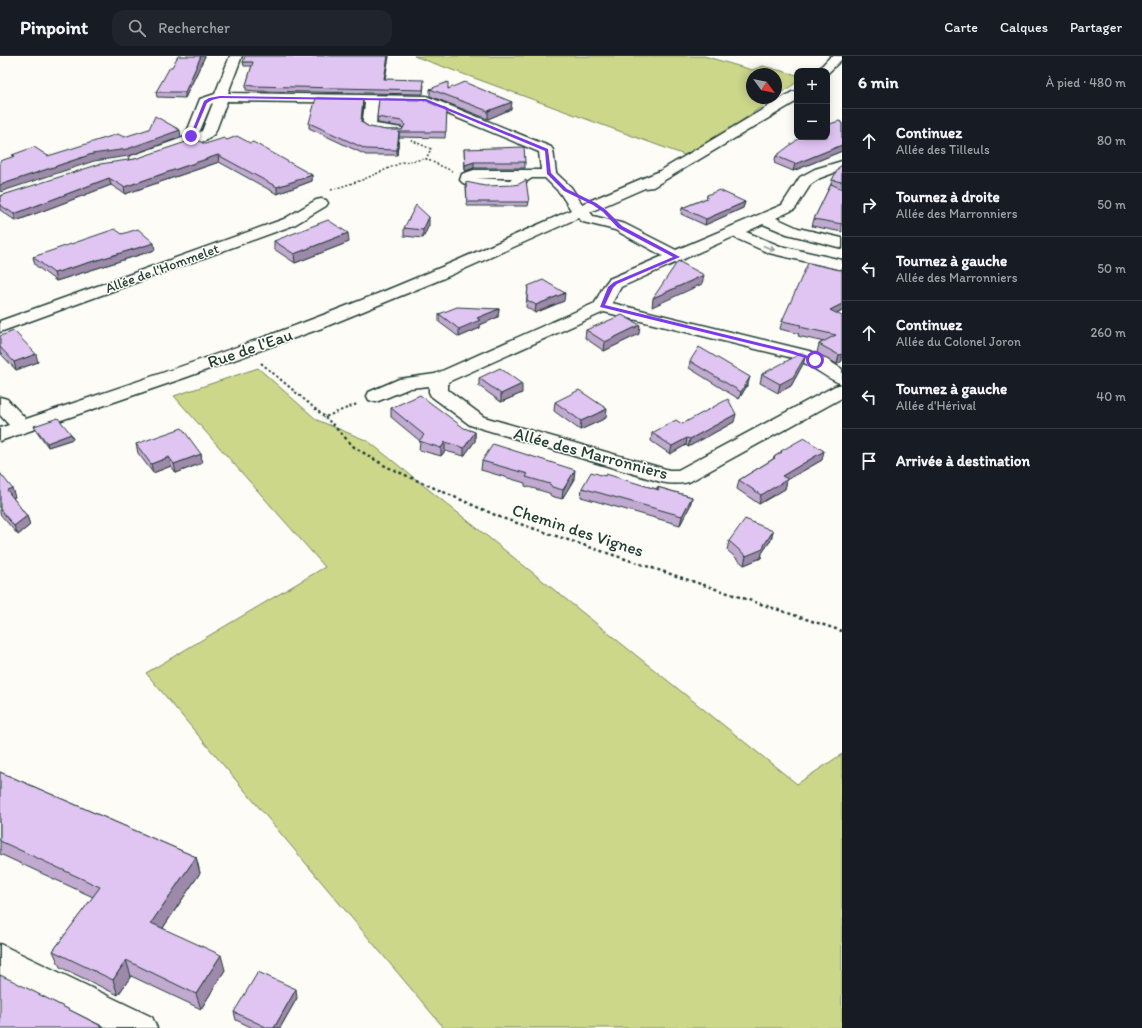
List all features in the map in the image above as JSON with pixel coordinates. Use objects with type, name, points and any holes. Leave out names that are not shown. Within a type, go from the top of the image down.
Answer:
[{"type":"street","points":[[220,97],[236,56]]},
{"type":"street","points":[[826,68],[838,56]]},
{"type":"street","points":[[124,162],[131,161],[193,139],[191,136],[205,102],[210,99],[220,97],[426,100],[546,150],[549,174],[566,190],[584,215],[620,227],[677,257]]},
{"type":"street","name":"Rue de l'Eau","points":[[0,435],[355,310],[496,250],[584,215],[734,134],[794,97]]},
{"type":"street","points":[[372,99],[369,126],[398,131]]},
{"type":"street","points":[[602,306],[611,287],[615,283],[787,208],[792,204],[801,185],[808,178],[840,166]]},
{"type":"street","points":[[467,177],[474,174],[549,174]]},
{"type":"street","points":[[566,190],[600,207],[620,227]]},
{"type":"street","name":"Allée de l'Hommelet","points":[[0,327],[289,222],[321,203]]},
{"type":"street","points":[[764,219],[793,231],[842,243]]},
{"type":"street","points":[[734,232],[775,250],[842,265]]},
{"type":"street","points":[[376,396],[406,383],[439,379],[602,306],[804,355],[815,360],[842,378]]},
{"type":"street","name":"Allée des Marronniers","points":[[439,379],[438,392],[477,422],[668,477],[682,477],[842,390]]},
{"type":"street","points":[[0,403],[22,427]]},
{"type":"street","points":[[0,959],[141,1028]]},
{"type":"path","points":[[398,131],[408,136],[408,139],[431,150],[426,159]]},
{"type":"path","points":[[321,203],[326,192],[362,180],[403,162],[426,159],[467,177]]},
{"type":"path","name":"Chemin des Vignes","points":[[245,350],[325,417],[354,447],[387,466],[502,518],[842,631]]},
{"type":"path","points":[[325,417],[376,396]]},
{"type":"green space","points":[[414,56],[704,56],[746,68],[746,104],[765,104],[690,157]]},
{"type":"green space","points":[[763,66],[771,68],[758,68]]},
{"type":"green space","points":[[782,71],[794,74],[794,84],[782,93]]},
{"type":"green space","points":[[258,368],[317,420],[368,441],[797,784],[842,754],[842,1028],[444,1028],[146,673],[325,567],[174,396]]},
{"type":"building","points":[[178,56],[201,56],[185,92],[156,92],[170,67],[172,67]]},
{"type":"building","points":[[245,56],[388,56],[384,79],[424,80],[423,90],[246,85],[253,62],[243,62]]},
{"type":"building","points":[[448,82],[448,89],[464,82],[512,102],[488,111],[430,89]]},
{"type":"building","points":[[316,98],[363,99],[361,122],[369,127],[386,130],[402,130],[405,125],[402,121],[377,117],[379,99],[424,100],[447,110],[446,132],[399,132],[397,150],[366,149],[309,123]]},
{"type":"building","points":[[155,116],[180,130],[127,149],[92,154],[0,185],[0,161],[15,156],[12,155],[34,147],[48,156],[118,134],[124,137],[149,129]]},
{"type":"building","points":[[839,121],[842,122],[842,145],[795,164],[776,156],[797,140],[830,140],[830,124]]},
{"type":"building","points":[[237,136],[250,143],[253,142],[312,175],[277,187],[218,155],[124,187],[109,178],[14,214],[0,205],[0,196],[100,164],[135,159],[195,139],[205,144],[224,138],[227,140]]},
{"type":"building","points":[[524,147],[525,162],[474,162],[465,165],[464,149]]},
{"type":"building","points":[[842,165],[842,182],[832,180],[839,167]]},
{"type":"building","points":[[526,180],[529,202],[467,202],[466,182],[485,186],[513,185],[519,184]]},
{"type":"building","points":[[831,184],[842,189],[842,224],[814,219]]},
{"type":"building","points":[[719,190],[745,202],[706,219],[682,208],[707,198],[707,195]]},
{"type":"building","points":[[416,205],[429,217],[423,230],[404,228]]},
{"type":"building","points":[[328,220],[348,233],[294,254],[274,241]]},
{"type":"building","points":[[115,229],[122,234],[138,229],[154,243],[54,273],[33,257]]},
{"type":"building","points":[[678,261],[704,275],[653,298]]},
{"type":"building","points":[[808,263],[840,270],[842,269],[842,304],[830,310],[842,316],[842,354],[839,355],[819,344],[836,335],[800,327],[801,325],[782,321]]},
{"type":"building","points":[[543,280],[565,293],[536,305],[527,300],[528,286]]},
{"type":"building","points":[[457,307],[499,309],[477,318],[480,320],[459,329],[439,314]]},
{"type":"building","points":[[622,315],[640,325],[605,342],[586,330]]},
{"type":"building","points":[[14,331],[36,354],[14,362],[0,347],[0,336]]},
{"type":"building","points":[[699,347],[750,377],[741,392],[690,361]]},
{"type":"building","points":[[802,353],[806,355],[793,377],[780,384],[762,374]]},
{"type":"building","points":[[500,368],[522,384],[501,394],[479,378]]},
{"type":"building","points":[[579,390],[607,409],[581,421],[555,402]]},
{"type":"building","points":[[420,395],[464,428],[475,432],[464,448],[445,442],[441,448],[419,441],[424,435],[391,408]]},
{"type":"building","points":[[728,399],[736,414],[690,439],[687,438],[672,446],[652,433],[676,420],[682,424]]},
{"type":"building","points":[[58,418],[71,434],[47,443],[34,426]]},
{"type":"building","points":[[182,428],[201,454],[174,464],[169,457],[151,464],[136,444]]},
{"type":"building","points":[[804,438],[824,451],[782,476],[788,479],[761,495],[739,480],[775,458],[774,457],[782,452],[781,451]]},
{"type":"building","points":[[493,444],[575,470],[563,490],[552,487],[550,484],[526,477],[528,474],[482,461]]},
{"type":"building","points":[[591,472],[605,476],[606,474],[659,490],[657,487],[692,497],[682,516],[582,488]]},
{"type":"building","points":[[0,473],[12,488],[7,490],[27,516],[14,526],[0,509]]},
{"type":"building","points":[[745,519],[773,531],[763,549],[746,556],[729,541]]},
{"type":"building","points":[[0,772],[196,857],[151,923],[221,955],[196,994],[126,960],[113,980],[53,951],[100,887],[0,841]]},
{"type":"building","points":[[258,972],[296,989],[274,1028],[268,1028],[234,1012]]},
{"type":"building","points":[[0,975],[13,981],[105,1028],[0,1028]]},
{"type":"route","points":[[191,136],[205,102],[210,99],[220,97],[426,100],[546,150],[549,174],[566,190],[595,204],[605,211],[620,227],[677,257],[615,283],[604,299],[602,306],[804,355],[815,360]]}]
